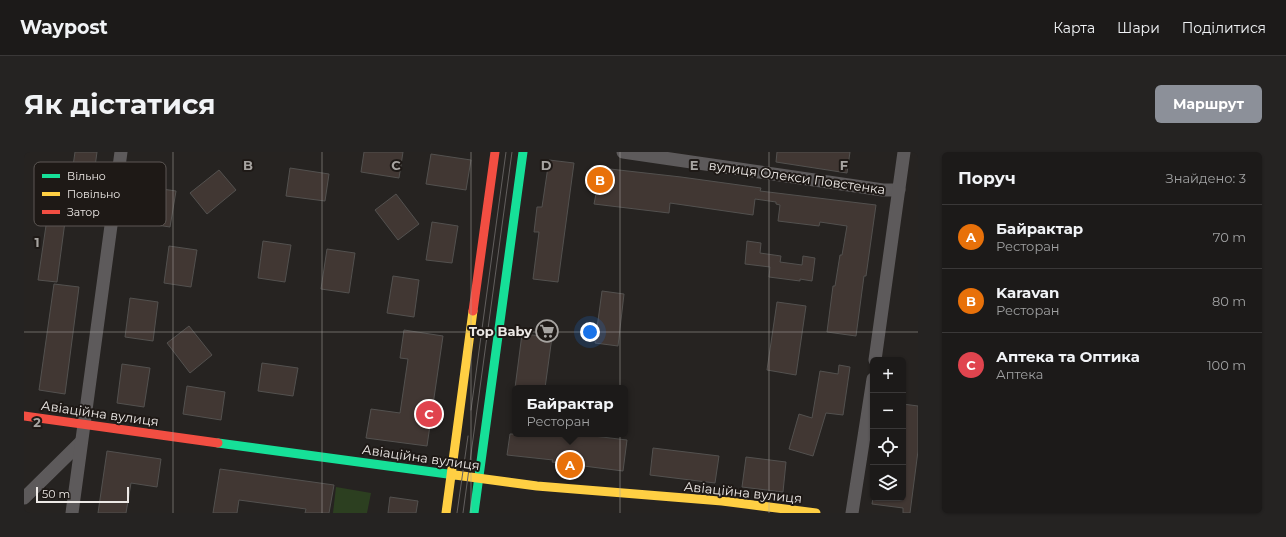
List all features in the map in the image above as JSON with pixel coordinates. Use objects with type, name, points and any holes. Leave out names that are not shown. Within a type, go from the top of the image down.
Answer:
[{"type":"main road","points":[[446,513],[495,152]]},
{"type":"main road","points":[[474,513],[523,152]]},
{"type":"main road","name":"Авіаційна вулиця","points":[[24,416],[537,486],[722,501],[816,513]]},
{"type":"street","points":[[120,162],[121,152]]},
{"type":"street","name":"вулиця Олекси Повстенка","points":[[623,152],[883,190],[899,190]]},
{"type":"street","points":[[875,357],[904,152]]},
{"type":"street","points":[[72,513],[111,226]]},
{"type":"street","points":[[852,513],[871,393]]},
{"type":"street","points":[[24,498],[81,442]]},
{"type":"green space","points":[[336,487],[371,493],[367,513],[333,513]]},
{"type":"building","points":[[75,152],[97,152],[96,162],[74,162]]},
{"type":"building","points":[[364,152],[403,152],[399,178],[361,172]]},
{"type":"building","points":[[777,152],[850,152],[847,173],[776,162]]},
{"type":"building","points":[[431,154],[471,160],[466,190],[426,184]]},
{"type":"building","points":[[549,160],[574,163],[558,282],[533,279],[539,232],[534,232],[537,207],[542,207]]},
{"type":"building","points":[[290,168],[329,174],[325,201],[286,196]]},
{"type":"building","points":[[601,168],[681,177],[761,188],[760,191],[876,205],[856,336],[827,332],[833,286],[835,286],[847,226],[820,222],[819,226],[778,221],[780,205],[776,204],[776,202],[755,199],[753,215],[670,203],[669,213],[594,204]]},
{"type":"building","points":[[219,170],[236,190],[207,214],[190,193]]},
{"type":"building","points":[[166,190],[176,191],[170,227],[163,226],[166,226]]},
{"type":"building","points":[[396,194],[419,224],[398,240],[375,210]]},
{"type":"building","points":[[432,222],[458,226],[452,263],[426,260]]},
{"type":"building","points":[[46,226],[64,226],[57,282],[38,280]]},
{"type":"building","points":[[263,241],[291,245],[285,282],[258,278]]},
{"type":"building","points":[[747,241],[761,243],[760,253],[781,256],[780,262],[802,265],[803,256],[815,258],[812,281],[769,277],[770,267],[745,264]]},
{"type":"building","points":[[169,246],[197,250],[191,287],[164,283]]},
{"type":"building","points":[[327,249],[355,253],[349,293],[321,289]]},
{"type":"building","points":[[393,276],[419,280],[414,317],[387,313]]},
{"type":"building","points":[[54,284],[79,287],[65,394],[39,390]]},
{"type":"building","points":[[602,291],[624,294],[618,346],[595,343]]},
{"type":"building","points":[[130,298],[158,302],[153,341],[125,337]]},
{"type":"building","points":[[777,302],[806,306],[796,375],[767,370]]},
{"type":"building","points":[[189,326],[212,355],[190,373],[167,343]]},
{"type":"building","points":[[404,330],[443,336],[427,446],[366,438],[371,409],[400,413],[408,359],[400,358]]},
{"type":"building","points":[[522,334],[552,337],[545,385],[515,385]]},
{"type":"building","points":[[262,363],[298,368],[293,396],[258,391]]},
{"type":"building","points":[[122,364],[150,368],[144,407],[117,403]]},
{"type":"building","points":[[839,365],[850,367],[843,415],[826,413],[813,456],[789,449],[799,414],[812,418],[820,371],[838,374]]},
{"type":"building","points":[[187,386],[225,392],[221,420],[183,414]]},
{"type":"building","points":[[906,404],[918,406],[918,451],[910,513],[903,513],[903,508],[872,504],[872,501],[906,501]]},
{"type":"building","points":[[510,434],[512,434],[512,437],[602,437],[627,440],[623,471],[552,462],[553,460],[507,455]]},
{"type":"building","points":[[653,448],[719,456],[715,483],[650,475]]},
{"type":"building","points":[[107,451],[161,459],[157,487],[131,483],[126,513],[98,513]]},
{"type":"building","points":[[746,457],[786,462],[783,492],[742,487]]},
{"type":"building","points":[[220,469],[334,485],[329,513],[305,513],[306,509],[239,500],[237,513],[213,513]]},
{"type":"building","points":[[390,497],[418,501],[416,513],[388,513]]},
{"type":"tram line","points":[[471,410],[506,152]]},
{"type":"tram line","points":[[463,513],[512,152]]},
{"type":"tram line","points":[[457,513],[468,436]]},
{"type":"traffic: fast","points":[[474,513],[523,152]]},
{"type":"traffic: fast","points":[[218,443],[455,475]]},
{"type":"traffic: slow","points":[[446,513],[473,311]]},
{"type":"traffic: slow","points":[[455,475],[537,486],[722,501],[816,513]]},
{"type":"traffic: jam","points":[[473,311],[495,152]]},
{"type":"traffic: jam","points":[[24,416],[218,443]]},
{"type":"place","name":"Karavan","points":[[600,180]]},
{"type":"place","name":"Top Baby","points":[[547,331]]},
{"type":"place","name":"Аптека та Оптика","points":[[429,414]]},
{"type":"place","name":"Байрактар","points":[[570,465]]}]
